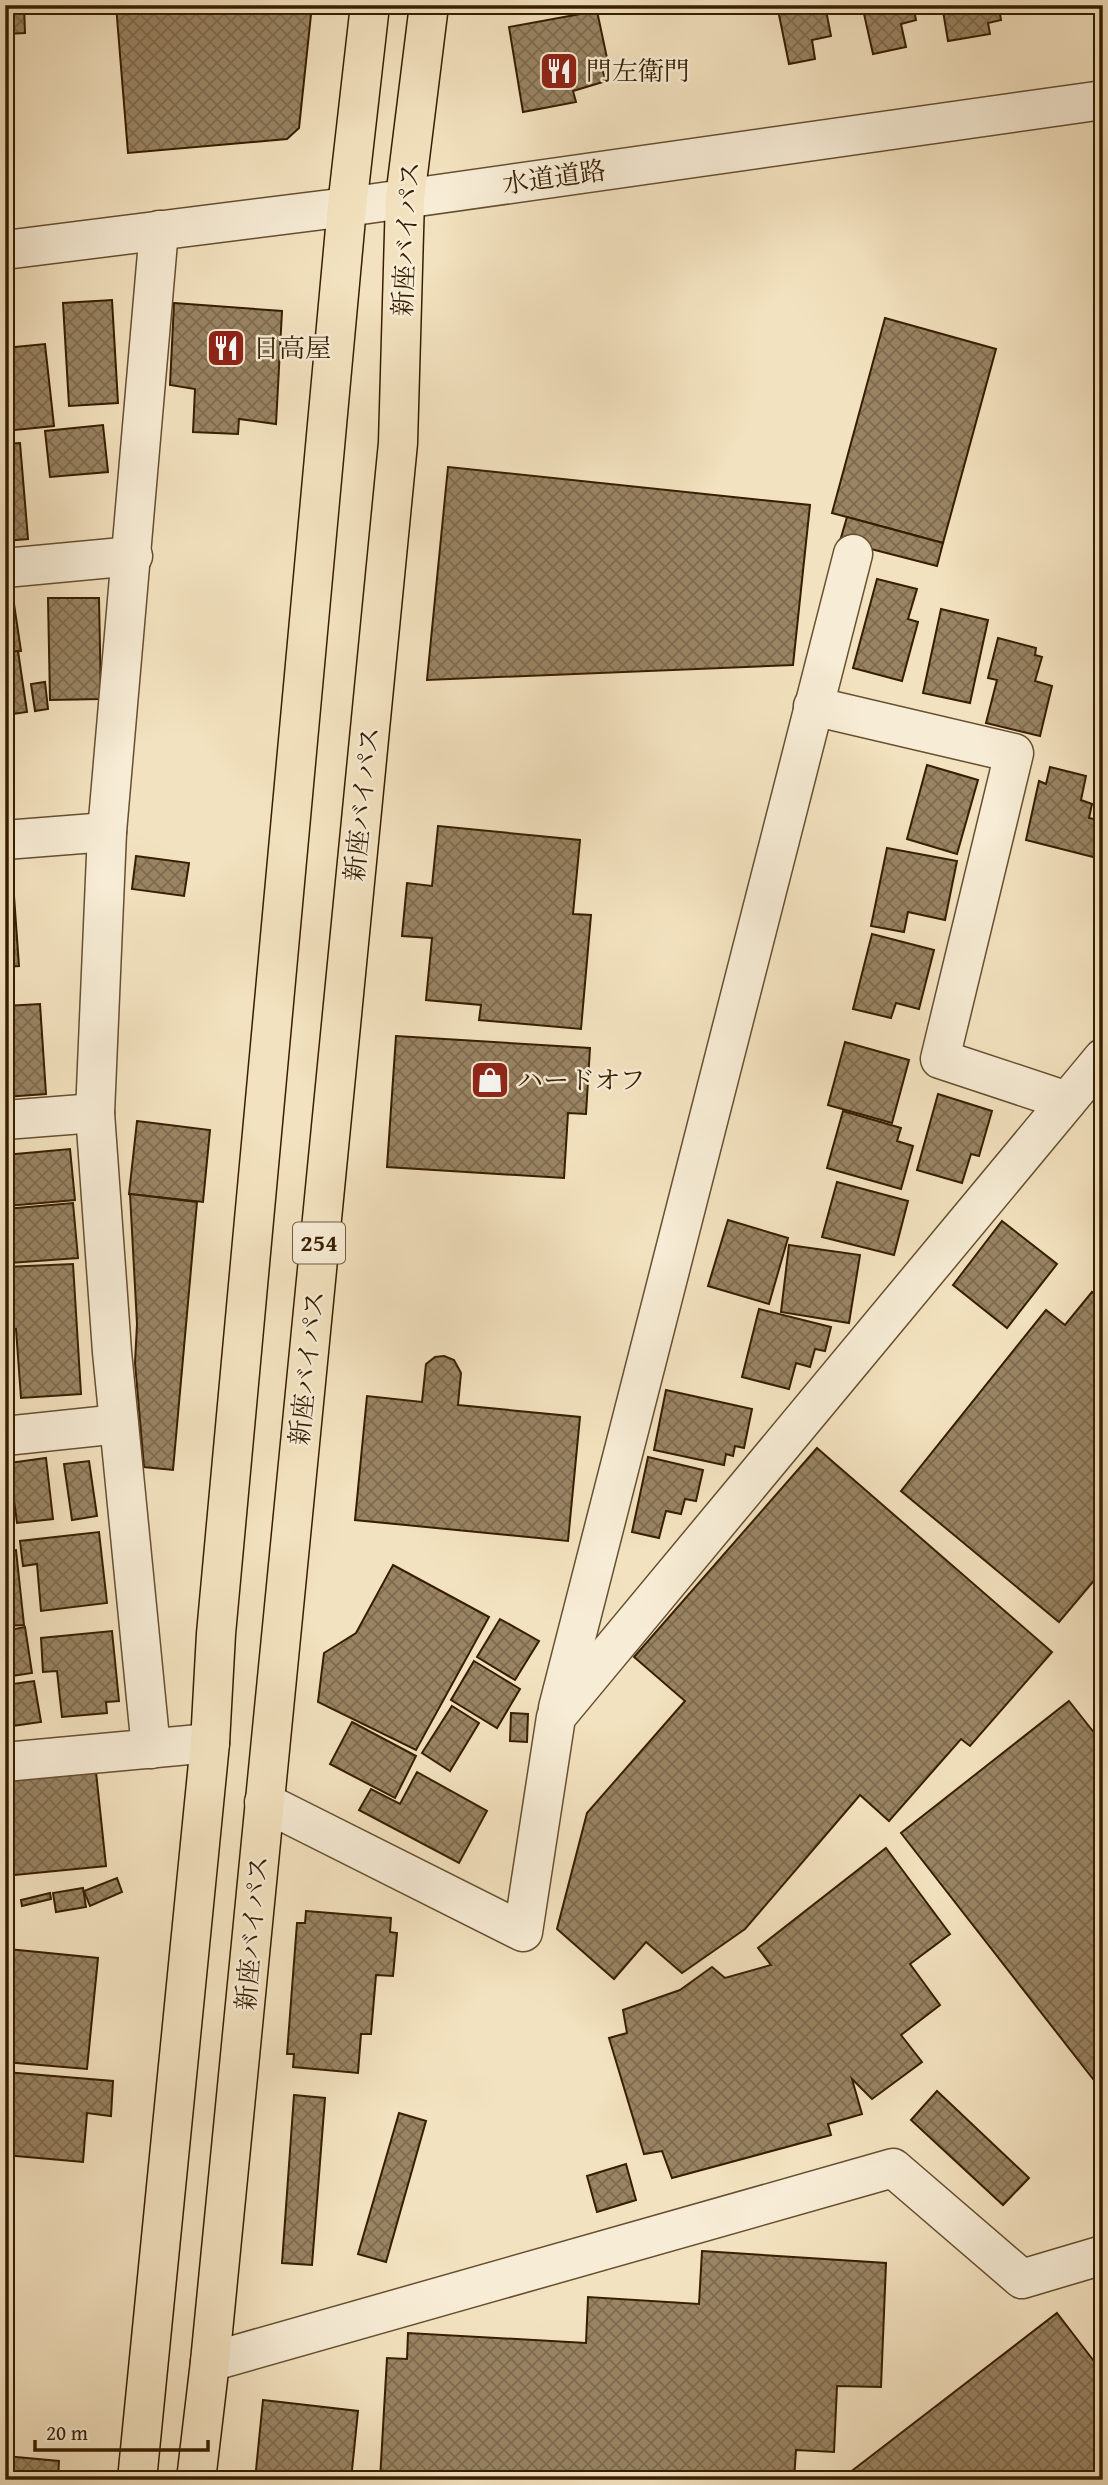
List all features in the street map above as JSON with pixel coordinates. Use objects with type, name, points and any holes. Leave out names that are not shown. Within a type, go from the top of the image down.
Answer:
[{"type":"highway","name":"254","points":[[137,2480],[210,1743],[217,1620],[347,207],[370,5]]},
{"type":"highway","name":"新座バイパス","points":[[196,2480],[210,2361],[398,443],[405,198],[429,5]]},
{"type":"street","name":"水道道路","points":[[5,250],[347,207],[1103,100]]},
{"type":"street","points":[[151,1749],[119,1424],[95,1113],[107,832],[159,230]]},
{"type":"street","points":[[264,1802],[523,1931],[556,1717],[853,554]]},
{"type":"street","points":[[5,568],[132,556]]},
{"type":"street","points":[[813,706],[1014,753],[940,1059],[1067,1101]]},
{"type":"street","points":[[5,840],[107,832]]},
{"type":"street","points":[[556,1717],[1103,1058]]},
{"type":"street","points":[[5,1120],[95,1113]]},
{"type":"street","points":[[5,1436],[119,1424]]},
{"type":"street","points":[[5,1762],[210,1743]]},
{"type":"street","points":[[210,2361],[893,2168],[1022,2279],[1103,2255]]},
{"type":"building","points":[[5,5],[24,5],[25,33],[5,34]]},
{"type":"building","points":[[116,5],[312,5],[299,128],[287,139],[128,153]]},
{"type":"building","points":[[777,5],[825,5],[831,36],[812,40],[815,59],[789,64]]},
{"type":"building","points":[[862,5],[913,5],[916,20],[901,24],[906,47],[873,54]]},
{"type":"building","points":[[942,5],[1011,5],[999,8],[1001,20],[988,23],[990,34],[948,41]]},
{"type":"building","name":"門左衛門","points":[[597,11],[607,58],[599,60],[606,81],[573,91],[576,102],[523,112],[509,27]]},
{"type":"building","points":[[112,300],[118,403],[69,406],[63,303]]},
{"type":"building","name":"日高屋","points":[[174,303],[282,311],[276,424],[239,419],[238,434],[193,432],[195,389],[170,385]]},
{"type":"building","points":[[885,318],[996,349],[943,543],[832,513]]},
{"type":"building","points":[[45,344],[54,426],[5,431],[5,348]]},
{"type":"building","points":[[103,425],[108,472],[50,477],[45,431]]},
{"type":"building","points":[[20,443],[28,539],[5,541],[5,444]]},
{"type":"building","points":[[448,467],[810,505],[793,665],[427,680]]},
{"type":"building","points":[[847,517],[943,543],[937,566],[840,541]]},
{"type":"building","points":[[877,579],[917,589],[908,619],[918,622],[902,681],[853,668]]},
{"type":"building","points":[[48,598],[99,598],[101,699],[50,700]]},
{"type":"building","points":[[14,604],[21,651],[5,653],[5,605]]},
{"type":"building","points":[[941,609],[988,620],[970,703],[923,693]]},
{"type":"building","points":[[998,638],[1036,648],[1035,655],[1042,657],[1035,681],[1052,686],[1040,736],[986,723],[997,680],[988,678]]},
{"type":"building","points":[[18,651],[27,712],[5,715],[5,653]]},
{"type":"building","points":[[45,682],[48,709],[35,711],[31,684]]},
{"type":"building","points":[[5,755],[12,812],[5,812]]},
{"type":"building","points":[[927,765],[978,780],[957,854],[907,839]]},
{"type":"building","points":[[1050,767],[1086,776],[1081,800],[1092,804],[1089,818],[1103,821],[1097,858],[1026,840],[1039,781],[1046,784]]},
{"type":"building","points":[[438,826],[580,840],[573,914],[591,915],[581,1029],[479,1020],[481,1005],[426,1000],[432,938],[402,936],[407,883],[432,886]]},
{"type":"building","points":[[887,848],[957,861],[945,920],[908,912],[904,932],[871,926]]},
{"type":"building","points":[[136,856],[189,863],[184,896],[132,889]]},
{"type":"building","points":[[14,896],[19,966],[5,967],[5,897]]},
{"type":"building","points":[[872,934],[934,950],[919,1009],[896,1003],[891,1018],[853,1009]]},
{"type":"building","points":[[40,1004],[46,1094],[5,1097],[5,1006]]},
{"type":"building","name":"ハードオフ","points":[[396,1036],[590,1048],[586,1114],[568,1113],[564,1178],[387,1167]]},
{"type":"building","points":[[845,1042],[909,1060],[892,1123],[828,1105]]},
{"type":"building","points":[[938,1094],[992,1111],[979,1156],[971,1154],[962,1183],[917,1170]]},
{"type":"building","points":[[843,1111],[901,1128],[897,1141],[913,1146],[901,1189],[827,1168]]},
{"type":"building","points":[[137,1121],[210,1130],[203,1202],[129,1194]]},
{"type":"building","points":[[70,1149],[75,1200],[7,1206],[5,1155]]},
{"type":"building","points":[[837,1182],[908,1201],[894,1255],[822,1237]]},
{"type":"building","points":[[130,1194],[197,1202],[173,1470],[144,1467],[135,1363],[137,1324]]},
{"type":"building","points":[[73,1203],[78,1258],[10,1263],[6,1209]]},
{"type":"building","points":[[728,1220],[788,1238],[769,1304],[708,1286]]},
{"type":"building","points":[[1002,1221],[1057,1264],[1007,1328],[953,1285]]},
{"type":"building","points":[[789,1245],[860,1255],[849,1323],[781,1312]]},
{"type":"building","points":[[73,1264],[81,1394],[21,1398],[16,1329],[5,1329],[5,1267]]},
{"type":"building","points":[[1092,1292],[1103,1301],[1103,1570],[1059,1622],[901,1491],[1046,1310],[1065,1325]]},
{"type":"building","points":[[759,1309],[831,1327],[825,1351],[815,1349],[810,1367],[796,1363],[789,1389],[742,1377]]},
{"type":"building","points":[[444,1356],[454,1360],[461,1373],[458,1405],[580,1417],[568,1541],[355,1520],[367,1396],[422,1402],[426,1364],[435,1357]]},
{"type":"building","points":[[666,1390],[752,1409],[744,1448],[735,1446],[733,1456],[726,1454],[724,1465],[654,1450]]},
{"type":"building","points":[[817,1448],[1052,1652],[970,1746],[961,1739],[889,1821],[860,1795],[745,1929],[682,1973],[646,1942],[614,1979],[557,1929],[587,1813],[685,1701],[634,1657]]},
{"type":"building","points":[[648,1457],[703,1470],[696,1501],[685,1499],[681,1514],[666,1511],[659,1538],[632,1532]]},
{"type":"building","points":[[46,1458],[53,1519],[17,1523],[9,1463]]},
{"type":"building","points":[[89,1461],[97,1516],[72,1520],[64,1464]]},
{"type":"building","points":[[99,1532],[107,1603],[41,1611],[37,1564],[23,1566],[20,1541]]},
{"type":"building","points":[[16,1550],[24,1625],[5,1626],[5,1551]]},
{"type":"building","points":[[393,1565],[489,1617],[416,1750],[318,1702],[324,1653],[356,1633]]},
{"type":"building","points":[[500,1619],[539,1641],[515,1680],[477,1657]]},
{"type":"building","points":[[25,1627],[32,1673],[5,1677],[5,1631]]},
{"type":"building","points":[[112,1631],[119,1701],[106,1702],[107,1713],[62,1717],[57,1671],[43,1672],[41,1638]]},
{"type":"building","points":[[474,1661],[520,1689],[497,1728],[451,1700]]},
{"type":"building","points":[[34,1681],[41,1722],[5,1727],[5,1685]]},
{"type":"building","points":[[1069,1701],[1103,1744],[1103,2072],[1093,2079],[901,1833]]},
{"type":"building","points":[[452,1706],[479,1723],[450,1771],[422,1753]]},
{"type":"building","points":[[511,1713],[528,1714],[527,1742],[510,1741]]},
{"type":"building","points":[[352,1722],[416,1756],[395,1798],[330,1764]]},
{"type":"building","points":[[96,1772],[106,1866],[5,1876],[5,1781]]},
{"type":"building","points":[[417,1772],[487,1811],[459,1863],[359,1810],[371,1789],[400,1804]]},
{"type":"building","points":[[886,1848],[950,1934],[910,1964],[940,2005],[901,2035],[922,2062],[872,2099],[852,2079],[862,2114],[828,2124],[831,2135],[672,2178],[662,2151],[644,2154],[609,2038],[627,2033],[623,2010],[680,1990],[712,1967],[725,1978],[771,1965],[758,1948]]},
{"type":"building","points":[[117,1878],[122,1892],[90,1906],[84,1891]]},
{"type":"building","points":[[83,1888],[86,1907],[56,1912],[53,1893]]},
{"type":"building","points":[[50,1893],[51,1899],[22,1906],[21,1900]]},
{"type":"building","points":[[306,1911],[391,1918],[390,1932],[397,1933],[393,1976],[376,1975],[371,2034],[361,2034],[358,2073],[293,2067],[294,2054],[287,2054],[297,1923],[305,1923]]},
{"type":"building","points":[[8,1949],[98,1958],[87,2069],[5,2062]]},
{"type":"building","points":[[5,2072],[113,2081],[111,2116],[87,2113],[83,2162],[5,2155]]},
{"type":"building","points":[[937,2091],[1029,2178],[1003,2205],[911,2120]]},
{"type":"building","points":[[294,2095],[325,2098],[312,2265],[282,2263]]},
{"type":"building","points":[[399,2113],[426,2121],[386,2262],[358,2254]]},
{"type":"building","points":[[626,2164],[636,2200],[597,2212],[587,2176]]},
{"type":"building","points":[[702,2251],[886,2263],[881,2387],[837,2386],[834,2452],[796,2450],[794,2480],[380,2480],[387,2358],[407,2359],[408,2333],[586,2343],[588,2297],[699,2304]]},
{"type":"building","points":[[1057,2313],[1103,2373],[1103,2480],[840,2480]]},
{"type":"building","points":[[263,2400],[358,2411],[351,2480],[255,2480]]},
{"type":"building","points":[[5,2456],[59,2461],[58,2480],[5,2480]]},
{"type":"place","name":"門左衛門","points":[[559,71]]},
{"type":"place","name":"日高屋","points":[[226,348]]},
{"type":"place","name":"ハードオフ","points":[[490,1080]]}]
